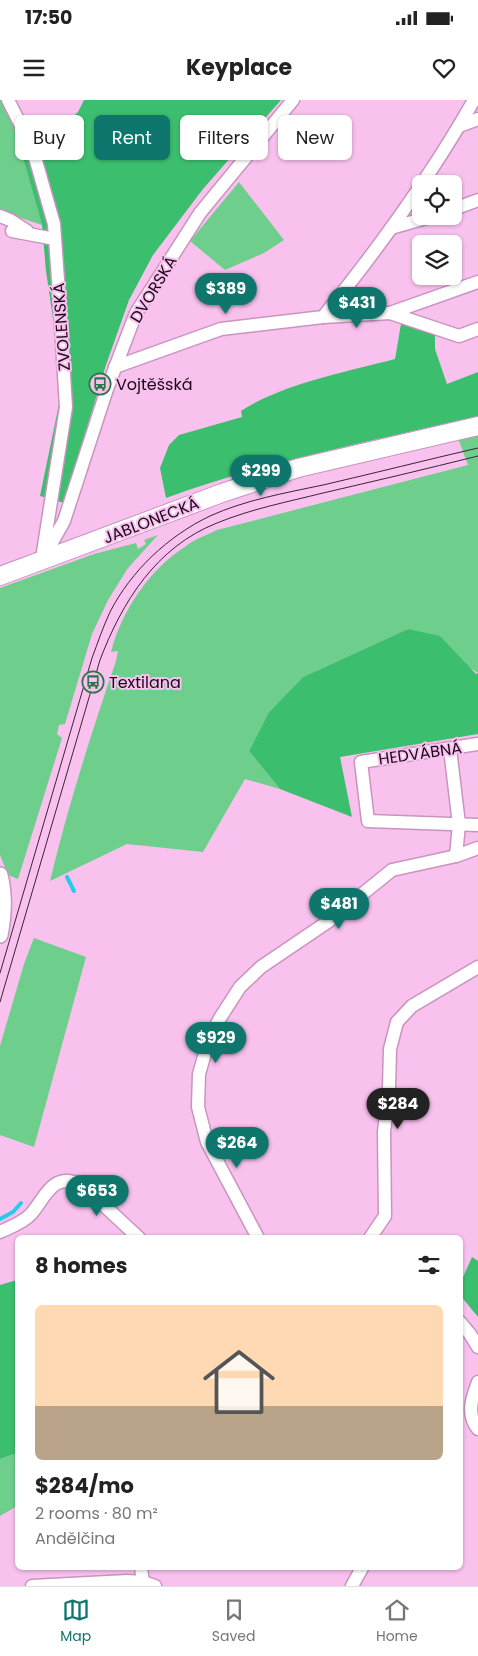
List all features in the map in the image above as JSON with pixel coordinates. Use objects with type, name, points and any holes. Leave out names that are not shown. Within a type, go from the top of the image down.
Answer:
[{"type":"main road","name":"JABLONECKÁ","points":[[0,576],[222,493],[298,468],[478,426]]},
{"type":"street","name":"ZVOLENSKÁ","points":[[8,100],[32,147],[54,224],[66,407],[41,562]]},
{"type":"street","name":"DVORSKÁ","points":[[41,562],[64,521],[115,367],[136,313],[200,213],[293,100]]},
{"type":"street","points":[[323,316],[391,228],[459,126],[474,100]]},
{"type":"street","points":[[459,126],[478,120]]},
{"type":"street","points":[[462,207],[478,200]]},
{"type":"street","points":[[0,216],[31,233]]},
{"type":"street","points":[[391,228],[412,222]]},
{"type":"street","points":[[12,231],[31,233],[55,239]]},
{"type":"street","points":[[115,367],[221,330],[323,316],[390,314],[478,282]]},
{"type":"street","points":[[390,314],[459,336],[478,329]]},
{"type":"street","name":"HEDVÁBNÁ","points":[[459,824],[368,821],[361,762],[478,744]]},
{"type":"street","points":[[450,749],[459,824],[456,856]]},
{"type":"street","points":[[459,824],[478,825]]},
{"type":"street","points":[[256,1235],[207,1142],[198,1107],[199,1074],[209,1040],[220,1018],[240,987],[261,967],[329,921],[392,870],[456,856],[478,848]]},
{"type":"street","points":[[0,875],[4,900],[0,935]]},
{"type":"street","points":[[372,1235],[385,1216],[384,1132],[390,1049],[397,1022],[412,1006],[478,967]]},
{"type":"street","points":[[0,1232],[25,1220],[52,1186],[60,1182],[75,1182],[82,1185],[136,1235]]},
{"type":"street","points":[[463,1326],[478,1347]]},
{"type":"street","points":[[478,1382],[470,1404],[473,1423],[478,1429]]},
{"type":"street","points":[[142,1570],[149,1584]]},
{"type":"street","points":[[352,1586],[361,1570]]},
{"type":"street","points":[[32,1586],[127,1581],[149,1584]]},
{"type":"green space","points":[[0,100],[11,100],[15,129],[15,160],[24,160],[42,225],[0,211]]},
{"type":"green space","points":[[84,100],[281,100],[268,115],[180,115],[180,160],[228,160],[203,189],[153,255],[129,300],[106,365],[64,503],[40,496],[59,404],[57,346],[46,271],[42,225],[24,160],[84,160],[84,115],[75,115]]},
{"type":"green space","points":[[239,182],[284,240],[264,253],[225,270],[190,241]]},
{"type":"green space","points":[[401,324],[435,333],[435,349],[447,384],[478,372],[478,416],[281,462],[166,498],[160,468],[169,445],[179,435],[242,417],[241,411],[275,393],[336,374],[395,359]]},
{"type":"green space","points":[[478,416],[478,673],[408,629],[303,677],[269,712],[249,751],[280,789],[245,779],[203,852],[127,844],[50,881],[80,770],[116,661],[118,651],[111,652],[116,636],[130,606],[160,567],[186,546],[217,530],[468,465],[452,422]]},
{"type":"green space","points":[[158,535],[128,568],[108,600],[92,634],[65,724],[59,725],[57,734],[62,738],[18,879],[8,875],[0,855],[0,588],[94,554],[136,543],[138,549],[146,544],[144,540]]},
{"type":"green space","points":[[408,629],[440,636],[476,674],[478,673],[478,734],[340,757],[352,817],[280,789],[249,751],[269,712],[303,677]]},
{"type":"green space","points":[[34,938],[86,957],[34,1147],[0,1135],[0,1046],[24,964]]},
{"type":"green space","points":[[472,1257],[478,1261],[478,1317],[463,1299],[463,1277]]},
{"type":"green space","points":[[15,1281],[15,1454],[0,1459],[0,1285]]},
{"type":"green space","points":[[15,1454],[15,1507],[0,1516],[0,1459]]},
{"type":"waterway","points":[[67,877],[74,891]]},
{"type":"waterway","points":[[0,1219],[13,1212],[21,1203]]},
{"type":"tram line","points":[[0,973],[92,658],[110,612],[140,569],[165,544],[195,524],[223,510],[265,498],[478,448]]},
{"type":"tram line","points":[[0,1002],[100,660],[119,618],[144,579],[176,546],[195,533],[230,518],[283,503],[478,456]]},
{"type":"place","name":"Vojtěšská","points":[[100,384]]},
{"type":"place","name":"Textilana","points":[[93,682]]}]
